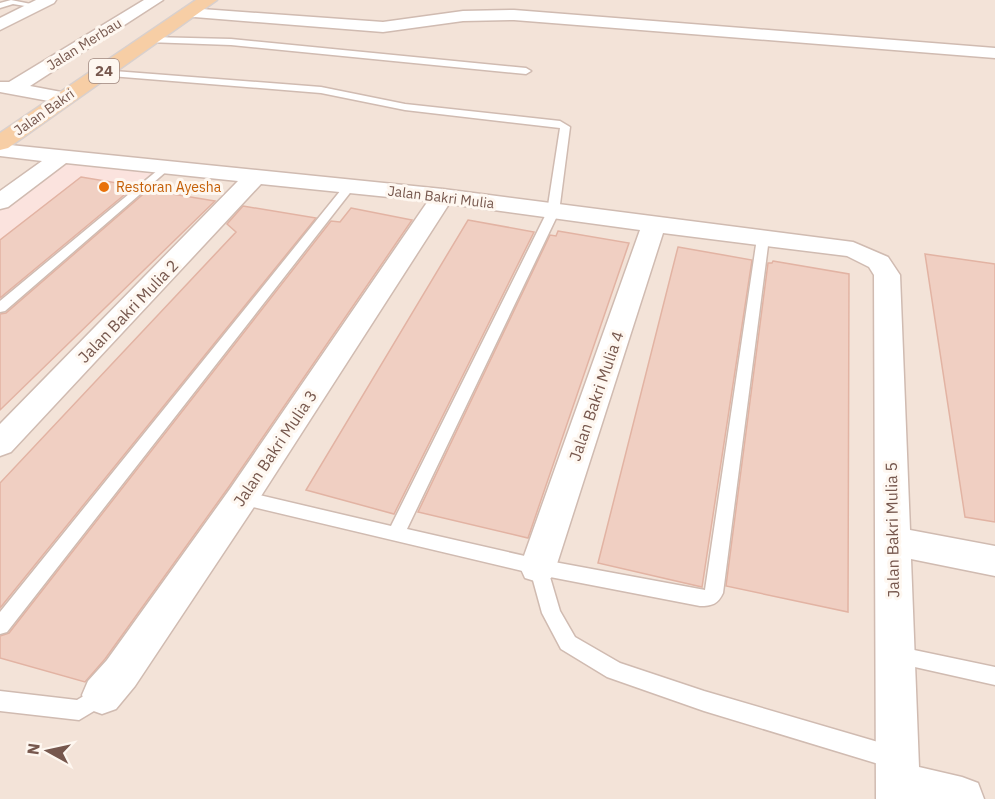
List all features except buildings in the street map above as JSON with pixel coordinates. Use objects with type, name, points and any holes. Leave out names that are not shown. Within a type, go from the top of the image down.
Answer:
[{"type":"main road","name":"Jalan Bakri","points":[[2,141],[208,0]]},
{"type":"street","name":"Jalan Merbau","points":[[6,87],[155,0]]},
{"type":"street","points":[[0,25],[42,3]]},
{"type":"street","points":[[188,13],[383,27],[463,16],[514,15],[995,53]]},
{"type":"street","points":[[6,87],[65,98]]},
{"type":"street","name":"Jalan Bakri Mulia","points":[[2,141],[61,157],[442,196],[853,249],[879,262]]},
{"type":"street","points":[[0,202],[61,157]]},
{"type":"street","name":"Jalan Bakri Mulia 2","points":[[0,444],[255,177]]},
{"type":"street","name":"Jalan Bakri Mulia 3","points":[[102,695],[121,673],[242,498],[442,196]]},
{"type":"street","name":"Jalan Bakri Mulia 4","points":[[538,567],[654,225]]},
{"type":"street","name":"Jalan Bakri Mulia 5","points":[[879,262],[887,275],[898,781]]},
{"type":"street","points":[[893,541],[995,561]]},
{"type":"street","points":[[898,781],[962,799]]},
{"type":"lane","points":[[0,0],[42,3]]},
{"type":"lane","points":[[0,6],[13,2]]},
{"type":"lane","points":[[150,40],[223,41],[526,71]]},
{"type":"lane","points":[[101,73],[321,90],[405,107],[560,124],[566,129],[553,212],[396,533]]},
{"type":"lane","points":[[0,308],[164,168]]},
{"type":"lane","points":[[0,626],[350,187]]},
{"type":"lane","points":[[242,498],[538,567],[709,598],[714,593],[762,238]]},
{"type":"lane","points":[[538,567],[551,613],[568,643],[614,670],[704,701],[898,781]]},
{"type":"lane","points":[[895,655],[995,676]]},
{"type":"lane","points":[[0,701],[79,710],[102,695]]},
{"type":"shaded area","points":[[0,0],[995,0],[995,799],[0,799]]},
{"type":"shaded area","points":[[59,153],[173,165],[0,314],[0,196]]},
{"type":"place","name":"Restoran Ayesha","points":[[104,187]]}]
